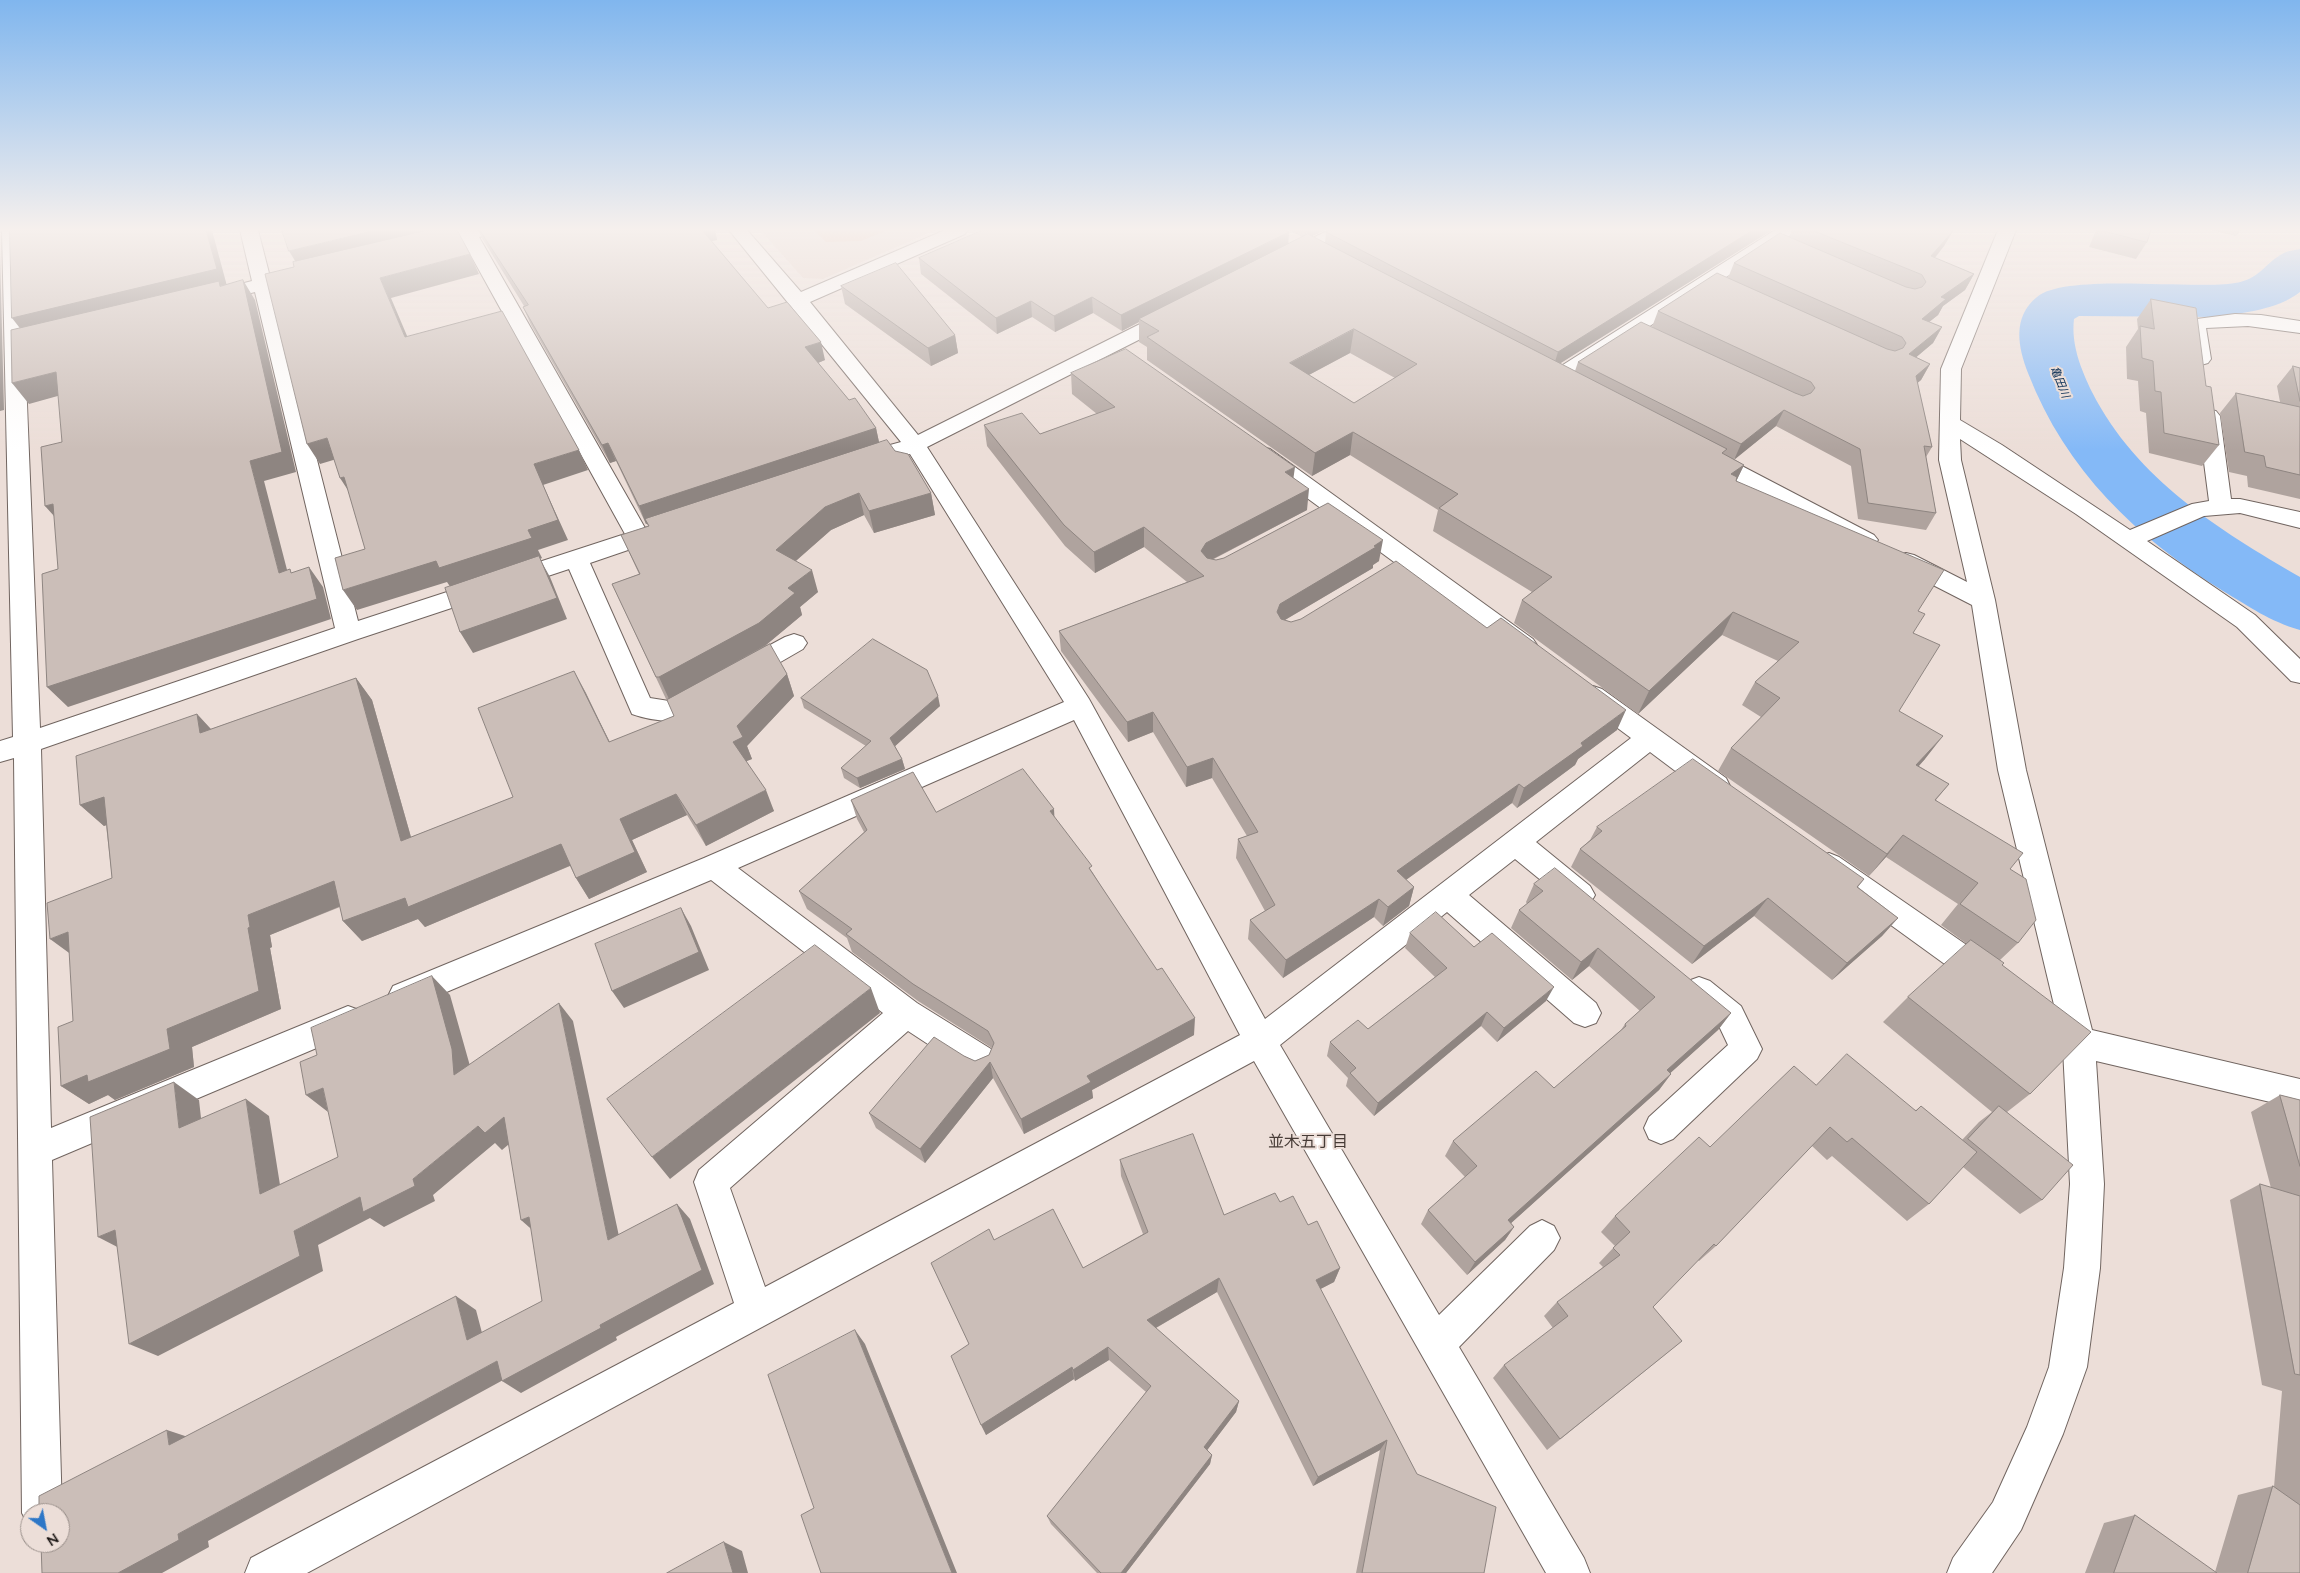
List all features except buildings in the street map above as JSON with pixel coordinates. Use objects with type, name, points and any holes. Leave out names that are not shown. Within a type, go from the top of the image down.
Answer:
[{"type":"street","points":[[19,303],[24,344],[14,747],[35,1151],[42,1503]]},
{"type":"street","points":[[268,303],[349,633]]},
{"type":"street","points":[[513,303],[639,538]]},
{"type":"street","points":[[801,303],[915,445],[1080,706],[1260,1041],[1569,1573]]},
{"type":"street","points":[[1554,378],[1642,332],[1686,303]]},
{"type":"street","points":[[1968,1573],[2007,1516],[2044,1434],[2068,1367],[2082,1268],[2087,1184],[2079,1042],[2012,770],[1983,600],[1950,460],[1948,423],[1951,369],[1975,303]]},
{"type":"street","points":[[878,457],[915,445],[1118,352],[1187,308]]},
{"type":"street","points":[[2210,508],[2205,391],[2196,324],[2216,319],[2268,320],[2300,327]]},
{"type":"street","points":[[1948,423],[1994,450],[2246,621],[2300,674]]},
{"type":"street","points":[[1247,443],[1336,506],[1540,657]]},
{"type":"street","points":[[1685,446],[1983,600]]},
{"type":"street","points":[[1310,520],[1336,506]]},
{"type":"street","points":[[2128,540],[2210,508],[2240,506],[2300,520]]},
{"type":"street","points":[[14,747],[349,633],[685,522]]},
{"type":"street","points":[[576,558],[640,707],[672,711],[794,643]]},
{"type":"street","points":[[1384,573],[1408,559]]},
{"type":"street","points":[[1579,686],[1738,801]]},
{"type":"street","points":[[35,1151],[714,866],[1080,706]]},
{"type":"street","points":[[266,1573],[1260,1041],[1649,738]]},
{"type":"street","points":[[1515,842],[1599,910]]},
{"type":"street","points":[[1811,853],[2006,991]]},
{"type":"street","points":[[714,866],[906,1013],[980,1060]]},
{"type":"street","points":[[1448,894],[1585,1013]]},
{"type":"street","points":[[1661,1128],[1746,1049],[1730,1016],[1676,972]]},
{"type":"street","points":[[2030,1008],[2079,1042],[2300,1094]]},
{"type":"street","points":[[755,1311],[710,1182],[906,1013]]},
{"type":"street","points":[[1436,1344],[1542,1238]]},
{"type":"waterway","name":"亀田川","points":[[2063,303],[2055,308],[2048,318],[2046,332],[2053,366],[2060,384],[2082,425],[2115,471],[2151,508],[2192,540],[2300,607]]},
{"type":"district","name":"並木五丁目","points":[[1308,1142]]}]
